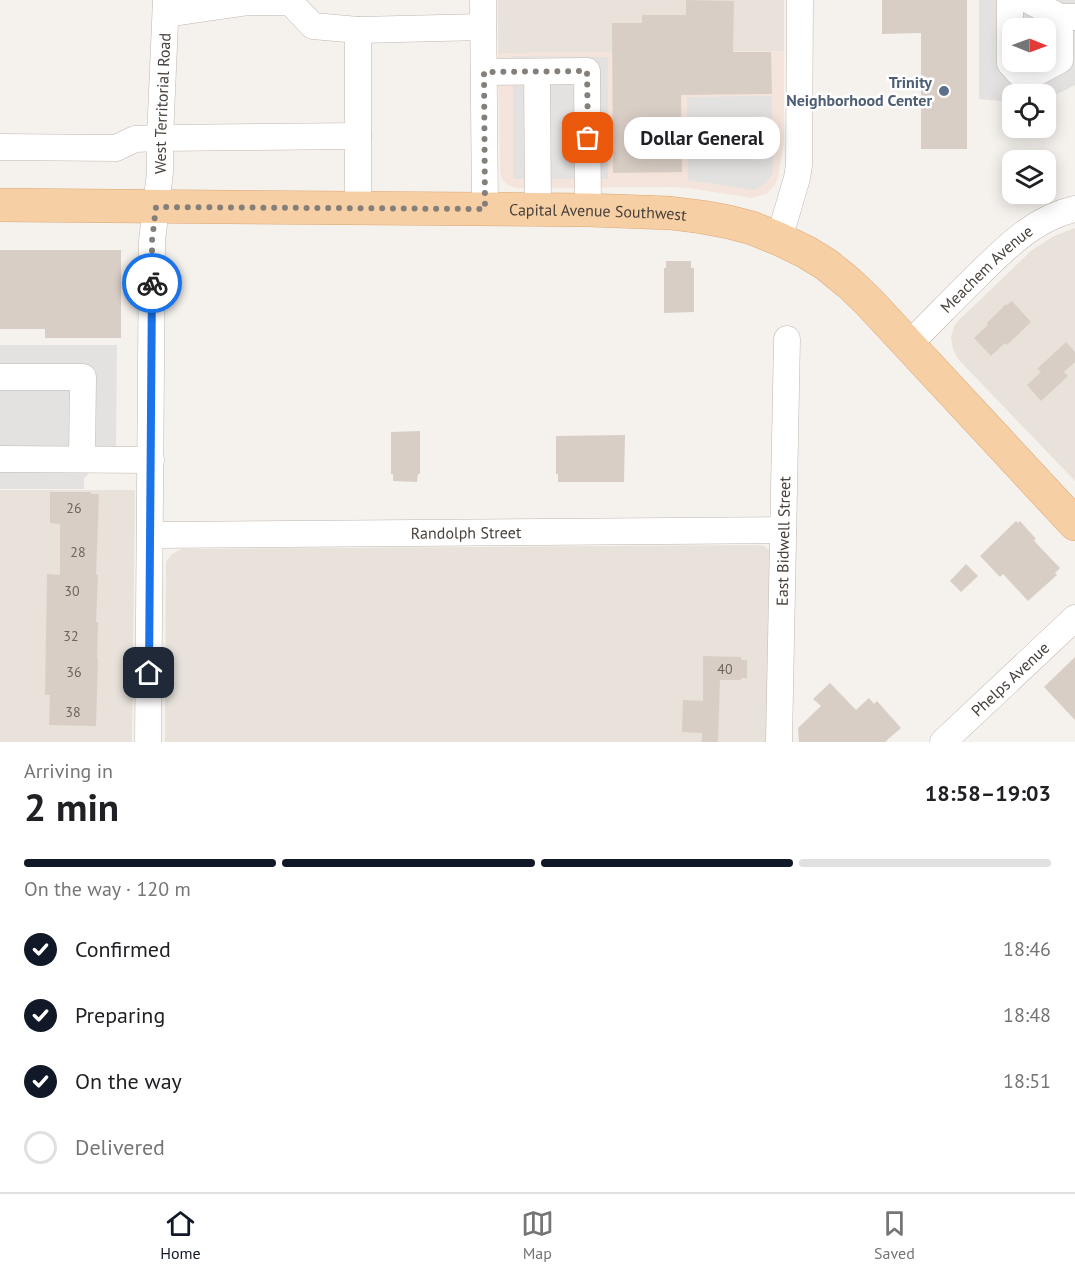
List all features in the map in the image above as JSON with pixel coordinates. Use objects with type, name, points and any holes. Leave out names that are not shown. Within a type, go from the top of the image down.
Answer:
[{"type":"main road","name":"Capital Avenue Southwest","points":[[0,205],[588,210],[670,213],[702,217],[752,228],[806,252],[849,283],[909,344],[1075,524]]},
{"type":"street","points":[[483,0],[485,209]]},
{"type":"street","points":[[779,239],[799,165],[800,0]]},
{"type":"street","points":[[1011,0],[1010,63],[1019,73],[1036,73],[1060,60],[1052,9]]},
{"type":"street","points":[[166,7],[290,2],[313,26],[358,30],[483,27]]},
{"type":"street","name":"West Territorial Road","points":[[148,742],[152,241],[160,172],[166,7]]},
{"type":"street","points":[[358,30],[358,207]]},
{"type":"street","points":[[484,72],[587,71],[588,210]]},
{"type":"street","points":[[537,72],[538,209]]},
{"type":"street","points":[[0,147],[116,148],[135,139],[358,136]]},
{"type":"street","name":"Meachem Avenue","points":[[909,344],[977,276],[1017,240],[1044,220],[1075,209]]},
{"type":"street","name":"East Bidwell Street","points":[[779,742],[787,339]]},
{"type":"street","points":[[0,377],[83,377],[82,459]]},
{"type":"street","points":[[0,459],[151,460]]},
{"type":"street","name":"Randolph Street","points":[[150,535],[783,530]]},
{"type":"street","name":"Phelps Avenue","points":[[943,742],[1075,618]]},
{"type":"shaded area","points":[[498,0],[784,0],[784,51],[498,53]]},
{"type":"shaded area","points":[[979,0],[1075,0],[1075,85],[1056,95],[1056,84],[1002,84],[1002,101],[979,99]]},
{"type":"shaded area","points":[[784,51],[784,141],[778,177],[775,185],[766,194],[751,198],[671,187],[517,188],[503,181],[500,173],[498,53]]},
{"type":"shaded area","points":[[513,56],[608,57],[608,179],[513,179]]},
{"type":"shaded area","points":[[772,96],[773,170],[772,175],[762,186],[755,190],[688,180],[687,97]]},
{"type":"shaded area","points":[[1075,228],[1075,481],[958,359],[951,337],[958,321],[1032,250],[1054,236]]},
{"type":"shaded area","points":[[0,345],[117,345],[116,447],[84,478],[84,489],[0,489]]},
{"type":"shaded area","points":[[0,490],[135,490],[132,742],[0,742]]},
{"type":"shaded area","points":[[759,545],[770,551],[769,742],[165,742],[166,562],[172,554],[182,549]]},
{"type":"building","points":[[686,0],[734,1],[733,52],[771,52],[772,94],[681,95],[682,172],[613,173],[612,23],[642,23],[642,15],[686,15]]},
{"type":"building","name":"Trinity Neighborhood Center","points":[[882,0],[967,0],[967,149],[921,149],[921,33],[882,34]]},
{"type":"building","points":[[0,250],[121,250],[121,338],[45,338],[45,329],[0,329]]},
{"type":"building","points":[[666,261],[691,261],[691,268],[694,268],[694,312],[664,313]]},
{"type":"building","points":[[1012,301],[1031,322],[1007,345],[1005,343],[991,356],[974,338],[1006,304]]},
{"type":"building","points":[[1066,342],[1075,352],[1075,362],[1064,372],[1068,376],[1041,401],[1027,385],[1041,372],[1037,369]]},
{"type":"building","points":[[420,431],[420,474],[418,474],[417,482],[393,481],[391,432]]},
{"type":"building","points":[[625,435],[624,482],[558,482],[556,436]]},
{"type":"building","points":[[50,492],[99,494],[96,575],[98,575],[96,622],[98,622],[98,659],[96,726],[49,725],[50,695],[45,695],[47,574],[60,575],[60,524],[50,523]]},
{"type":"building","points":[[1016,521],[1018,523],[1020,521],[1036,539],[1034,540],[1036,543],[1060,568],[1055,573],[1057,575],[1028,601],[1003,574],[1000,577],[980,556]]},
{"type":"building","points":[[966,564],[978,576],[961,592],[950,581]]},
{"type":"building","points":[[703,656],[741,657],[741,660],[747,660],[747,678],[720,680],[718,742],[702,742],[702,733],[682,732],[683,700],[703,701]]},
{"type":"building","points":[[1075,657],[1075,720],[1044,687]]},
{"type":"building","points":[[830,683],[856,710],[869,698],[874,704],[877,701],[901,728],[885,742],[799,742],[798,728],[821,706],[813,699]]},
{"type":"way so far","points":[[152,283],[152,241],[156,207],[485,209],[484,72],[587,71],[588,138]]},
{"type":"place","name":"Trinity Neighborhood Center","points":[[944,91]]},
{"type":"place","name":"Dollar General","points":[[588,138]]},
{"type":"route","points":[[149,673],[152,283]]}]
